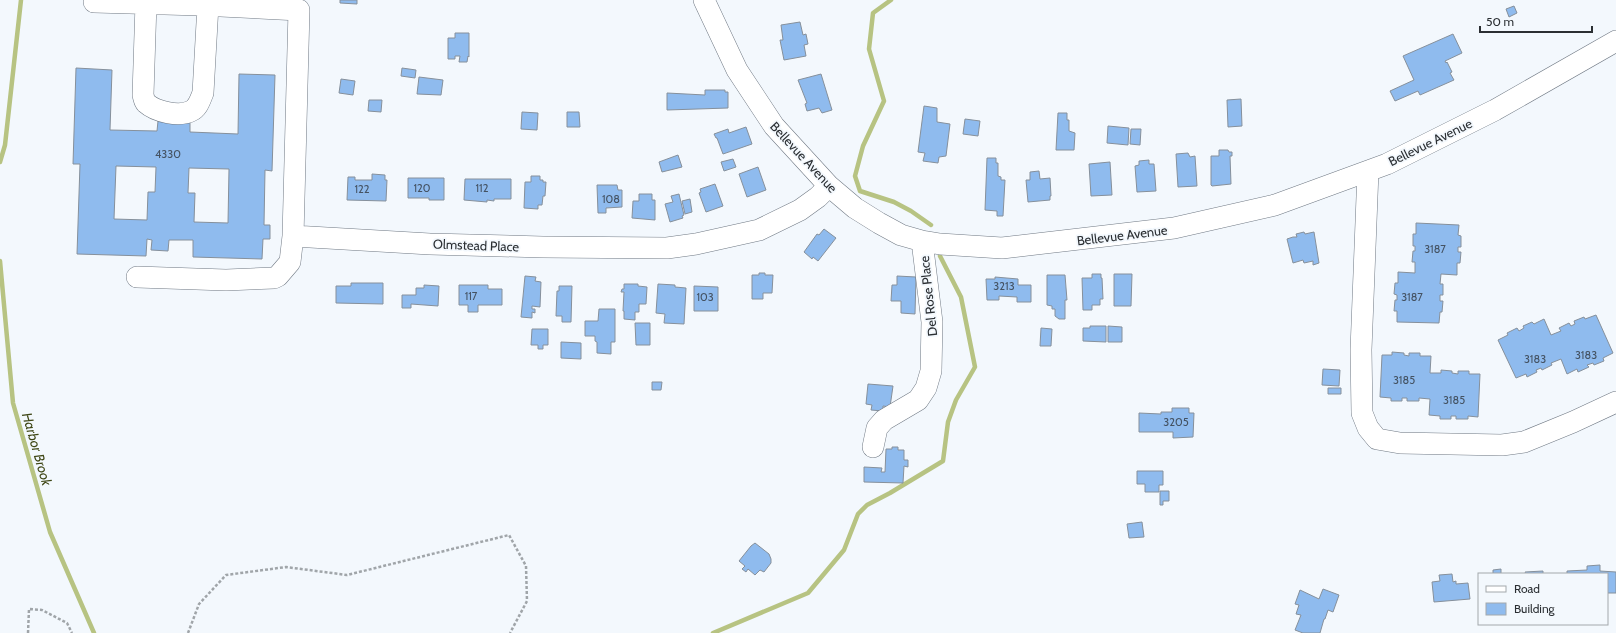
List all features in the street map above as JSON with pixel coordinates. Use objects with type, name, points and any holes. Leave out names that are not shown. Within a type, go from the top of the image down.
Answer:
[{"type":"street","name":"Bellevue Avenue","points":[[704,0],[737,70],[774,126],[829,186],[855,208],[879,224],[901,235],[922,241],[940,244],[1002,248],[1174,228],[1276,205],[1387,164],[1495,110],[1616,40]]},
{"type":"street","points":[[94,2],[203,3],[299,10],[293,236],[290,262],[278,276],[274,278],[226,280],[137,277]]},
{"type":"street","points":[[146,3],[142,95],[145,102],[154,108],[168,112],[182,113],[192,111],[198,105],[203,93],[203,3]]},
{"type":"street","points":[[1368,171],[1361,350],[1362,413],[1368,428],[1377,440],[1400,443],[1502,446],[1524,442],[1616,402]]},
{"type":"street","name":"Olmstead Place","points":[[293,236],[430,244],[667,248],[696,244],[759,230],[800,210],[818,197],[829,186]]},
{"type":"street","name":"Del Rose Place","points":[[873,447],[878,428],[884,420],[918,400],[926,388],[931,371],[932,322],[922,241]]},
{"type":"path","points":[[188,633],[199,604],[226,575],[286,567],[347,575],[509,535],[526,566],[527,601],[510,633]]},
{"type":"path","points":[[28,633],[29,609],[42,610],[67,623],[72,633]]},
{"type":"building","points":[[340,0],[357,0],[357,4],[340,3]]},
{"type":"building","points":[[1514,6],[1517,13],[1509,17],[1506,9]]},
{"type":"building","points":[[800,22],[803,35],[806,34],[808,44],[804,45],[806,56],[784,60],[780,40],[783,40],[781,25]]},
{"type":"building","points":[[455,33],[469,33],[469,57],[468,56],[467,62],[459,62],[460,56],[455,56],[455,59],[448,59],[448,38],[455,38]]},
{"type":"building","points":[[1453,34],[1462,53],[1445,61],[1452,72],[1450,73],[1454,80],[1420,95],[1418,91],[1395,101],[1390,91],[1414,80],[1403,56]]},
{"type":"building","points":[[76,68],[112,70],[110,130],[157,131],[158,121],[190,121],[190,132],[238,134],[239,74],[275,75],[272,171],[265,170],[264,225],[270,225],[270,239],[263,239],[262,259],[193,257],[193,240],[169,240],[168,251],[151,250],[152,240],[147,239],[146,256],[77,254],[80,164],[73,164]],"holes":[[[116,166],[156,167],[155,192],[148,192],[147,220],[114,219]],[[189,168],[229,169],[228,223],[194,222],[195,193],[188,193]]]},
{"type":"building","points":[[402,68],[416,70],[415,78],[401,76]]},
{"type":"building","points":[[821,74],[832,110],[822,113],[819,108],[807,111],[805,104],[807,103],[798,80]]},
{"type":"building","points":[[419,77],[443,80],[441,95],[417,94]]},
{"type":"building","points":[[341,79],[355,81],[353,95],[339,93]]},
{"type":"building","points":[[705,90],[725,90],[725,92],[728,92],[728,108],[667,110],[667,93],[705,95]]},
{"type":"building","points":[[1241,99],[1242,126],[1228,127],[1227,100]]},
{"type":"building","points":[[369,100],[382,100],[381,112],[368,111]]},
{"type":"building","points":[[924,106],[937,108],[937,122],[950,124],[946,156],[939,157],[938,163],[923,161],[925,153],[918,152]]},
{"type":"building","points":[[522,112],[538,113],[537,130],[521,129]]},
{"type":"building","points":[[567,112],[579,112],[580,127],[567,127]]},
{"type":"building","points":[[1058,113],[1067,113],[1067,120],[1069,120],[1069,131],[1075,133],[1074,150],[1056,150]]},
{"type":"building","points":[[965,119],[980,121],[978,136],[963,134]]},
{"type":"building","points":[[1108,126],[1129,128],[1128,145],[1107,143]]},
{"type":"building","points":[[746,127],[752,144],[723,154],[714,134],[728,129],[729,133]]},
{"type":"building","points":[[1131,129],[1141,129],[1140,145],[1130,144]]},
{"type":"building","points":[[1219,150],[1228,150],[1229,152],[1232,152],[1232,156],[1230,156],[1231,184],[1212,186],[1211,156],[1219,156]]},
{"type":"building","points":[[1188,153],[1190,157],[1195,156],[1197,186],[1178,187],[1176,154]]},
{"type":"building","points":[[678,155],[682,167],[662,172],[659,162]]},
{"type":"building","points":[[987,158],[996,158],[996,163],[998,163],[998,176],[1001,177],[1001,180],[1005,180],[1003,216],[997,216],[997,211],[985,210]]},
{"type":"building","points":[[733,159],[736,167],[724,171],[721,162]]},
{"type":"building","points":[[1149,160],[1149,164],[1154,164],[1156,191],[1137,192],[1135,166],[1139,165],[1139,161]]},
{"type":"building","points":[[1110,162],[1112,195],[1091,196],[1089,164]]},
{"type":"building","points":[[758,167],[766,190],[747,197],[739,174]]},
{"type":"building","points":[[1039,171],[1040,179],[1050,178],[1050,200],[1028,202],[1026,180],[1030,180],[1030,172]]},
{"type":"building","points":[[372,174],[385,175],[385,180],[387,180],[386,201],[347,200],[348,177],[355,177],[355,180],[372,180]]},
{"type":"building","points":[[531,176],[540,176],[540,180],[546,182],[545,196],[543,196],[542,205],[538,205],[538,209],[524,208],[525,182],[531,182]]},
{"type":"building","points":[[408,178],[444,178],[444,200],[408,198]]},
{"type":"building","points":[[465,179],[511,179],[511,199],[494,199],[494,201],[487,200],[487,202],[464,200]]},
{"type":"building","points":[[715,184],[723,206],[706,212],[699,193],[701,192],[700,189]]},
{"type":"building","points":[[597,185],[617,185],[618,190],[622,190],[622,207],[606,208],[606,213],[598,213]]},
{"type":"building","points":[[639,194],[652,194],[652,200],[655,200],[655,220],[632,218],[633,201],[639,201]]},
{"type":"building","points":[[679,194],[684,215],[682,216],[683,218],[670,222],[665,204],[673,202],[671,196]]},
{"type":"building","points":[[690,199],[692,212],[685,214],[682,201]]},
{"type":"building","points":[[1416,223],[1459,225],[1458,235],[1461,236],[1461,247],[1458,247],[1458,252],[1461,252],[1460,263],[1457,263],[1457,275],[1441,274],[1440,284],[1443,284],[1443,295],[1440,295],[1440,301],[1443,301],[1439,323],[1397,322],[1397,311],[1394,311],[1395,300],[1397,300],[1397,295],[1394,294],[1395,283],[1398,283],[1398,272],[1415,273],[1415,262],[1412,262],[1413,251],[1415,251],[1415,246],[1413,246],[1413,234],[1416,234]]},
{"type":"building","points":[[824,229],[836,238],[818,261],[813,257],[812,259],[804,252],[817,234],[819,235]]},
{"type":"building","points":[[1304,232],[1305,234],[1314,232],[1319,263],[1313,265],[1313,261],[1304,263],[1303,260],[1293,263],[1287,239],[1297,237],[1296,234]]},
{"type":"building","points":[[759,273],[773,275],[772,293],[763,293],[763,299],[752,299],[752,275],[759,275]]},
{"type":"building","points":[[1092,274],[1101,274],[1103,299],[1100,299],[1100,305],[1092,305],[1092,310],[1083,310],[1082,278],[1092,278]]},
{"type":"building","points":[[1114,274],[1132,274],[1131,306],[1114,306]]},
{"type":"building","points":[[1047,275],[1065,275],[1067,300],[1065,300],[1065,319],[1059,319],[1055,316],[1055,309],[1052,309],[1052,306],[1047,305]]},
{"type":"building","points":[[525,276],[536,277],[535,281],[541,282],[540,307],[532,306],[532,309],[535,309],[535,313],[532,312],[532,318],[521,317]]},
{"type":"building","points":[[897,276],[916,277],[915,314],[901,313],[901,301],[891,301],[892,285],[897,285]]},
{"type":"building","points":[[995,277],[1018,279],[1018,285],[1031,285],[1031,302],[1017,302],[1017,297],[999,296],[999,300],[987,300],[986,279],[995,279]]},
{"type":"building","points":[[351,283],[383,283],[383,304],[336,303],[336,286],[351,286]]},
{"type":"building","points":[[624,284],[638,284],[638,286],[647,287],[646,304],[639,304],[639,312],[635,312],[635,320],[624,319],[624,292],[621,292],[622,289],[624,289]]},
{"type":"building","points":[[658,284],[675,285],[675,287],[686,288],[684,324],[664,323],[665,314],[656,313]]},
{"type":"building","points":[[424,285],[439,286],[438,306],[411,304],[411,308],[402,308],[402,295],[416,295],[416,288],[424,288]]},
{"type":"building","points":[[459,285],[488,285],[488,289],[502,289],[502,305],[478,305],[478,312],[468,312],[468,305],[459,305]]},
{"type":"building","points":[[559,286],[572,286],[571,322],[562,322],[562,316],[556,316],[557,291],[559,291]]},
{"type":"building","points":[[694,286],[718,287],[718,311],[694,311]]},
{"type":"building","points":[[599,309],[615,309],[615,342],[611,342],[611,354],[597,353],[597,342],[595,341],[595,336],[585,336],[585,321],[598,321]]},
{"type":"building","points":[[1596,315],[1613,353],[1603,358],[1604,361],[1594,365],[1593,363],[1587,365],[1589,367],[1578,372],[1577,369],[1567,374],[1561,359],[1551,363],[1552,365],[1542,370],[1541,368],[1536,370],[1537,372],[1527,377],[1526,374],[1516,378],[1498,340],[1508,335],[1507,333],[1517,328],[1519,331],[1524,328],[1523,326],[1532,322],[1534,324],[1544,319],[1551,335],[1561,331],[1559,328],[1569,323],[1571,326],[1575,324],[1574,321],[1584,317],[1585,319]]},
{"type":"building","points":[[635,323],[650,323],[650,345],[636,345]]},
{"type":"building","points":[[1090,326],[1106,326],[1106,342],[1083,341],[1083,328],[1090,328]]},
{"type":"building","points":[[1108,326],[1122,327],[1122,342],[1108,342]]},
{"type":"building","points":[[1041,328],[1052,329],[1051,346],[1040,346]]},
{"type":"building","points":[[532,329],[548,329],[548,345],[543,345],[543,349],[538,349],[538,345],[531,345]]},
{"type":"building","points":[[561,342],[581,343],[581,359],[561,358]]},
{"type":"building","points":[[1392,352],[1404,353],[1404,355],[1409,356],[1409,353],[1420,353],[1420,356],[1431,356],[1430,373],[1441,373],[1441,370],[1452,371],[1452,373],[1458,374],[1458,371],[1469,371],[1469,374],[1480,374],[1478,417],[1468,416],[1468,419],[1456,419],[1456,416],[1451,416],[1451,419],[1440,419],[1440,416],[1429,415],[1430,399],[1419,398],[1419,401],[1407,401],[1407,398],[1402,398],[1402,401],[1391,401],[1391,398],[1380,397],[1382,355],[1392,355]]},
{"type":"building","points":[[1323,369],[1340,370],[1339,386],[1322,385]]},
{"type":"building","points":[[652,382],[662,382],[661,390],[652,390]]},
{"type":"building","points":[[868,384],[893,386],[890,407],[883,406],[883,411],[871,410],[872,405],[866,404]]},
{"type":"building","points":[[1328,388],[1341,388],[1341,394],[1328,394]]},
{"type":"building","points":[[1172,408],[1189,408],[1189,413],[1194,413],[1193,437],[1173,438],[1173,432],[1139,432],[1139,413],[1161,414],[1161,412],[1172,412]]},
{"type":"building","points":[[892,447],[898,447],[898,450],[904,450],[904,460],[908,460],[908,467],[904,466],[903,483],[864,482],[864,467],[882,468],[881,472],[885,472],[886,449],[892,449]]},
{"type":"building","points":[[1137,471],[1163,471],[1163,485],[1159,485],[1159,492],[1145,492],[1145,484],[1137,484]]},
{"type":"building","points":[[1160,491],[1169,491],[1169,501],[1163,501],[1163,505],[1160,505]]},
{"type":"building","points":[[1142,522],[1144,537],[1129,538],[1127,524]]},
{"type":"building","points":[[755,543],[769,554],[771,563],[764,572],[760,570],[755,575],[748,569],[746,572],[742,569],[745,566],[739,561]]},
{"type":"building","points":[[1600,565],[1600,571],[1616,572],[1616,593],[1608,593],[1608,573],[1567,573],[1567,571],[1587,570],[1587,566]]},
{"type":"building","points":[[1501,569],[1501,573],[1493,573],[1493,570]]},
{"type":"building","points":[[1543,571],[1543,573],[1525,572]]},
{"type":"building","points":[[1452,574],[1453,582],[1456,581],[1456,584],[1468,583],[1470,599],[1434,602],[1432,582],[1440,581],[1439,575]]},
{"type":"building","points":[[1323,589],[1339,595],[1333,612],[1328,610],[1320,633],[1303,633],[1295,630],[1301,615],[1296,614],[1299,605],[1295,604],[1300,590],[1319,599]]},
{"type":"waterway","name":"Harbor Brook","points":[[0,162],[5,145],[21,0]]},
{"type":"waterway","points":[[891,0],[873,13],[869,49],[884,101],[863,146],[855,176],[860,191],[894,202],[911,211],[931,225]]},
{"type":"waterway","points":[[713,633],[808,593],[844,550],[858,514],[867,505],[943,461],[948,422],[956,400],[975,367],[961,297],[940,256]]},
{"type":"waterway","name":"Harbor Brook","points":[[0,261],[13,403],[50,532],[94,633]]}]
